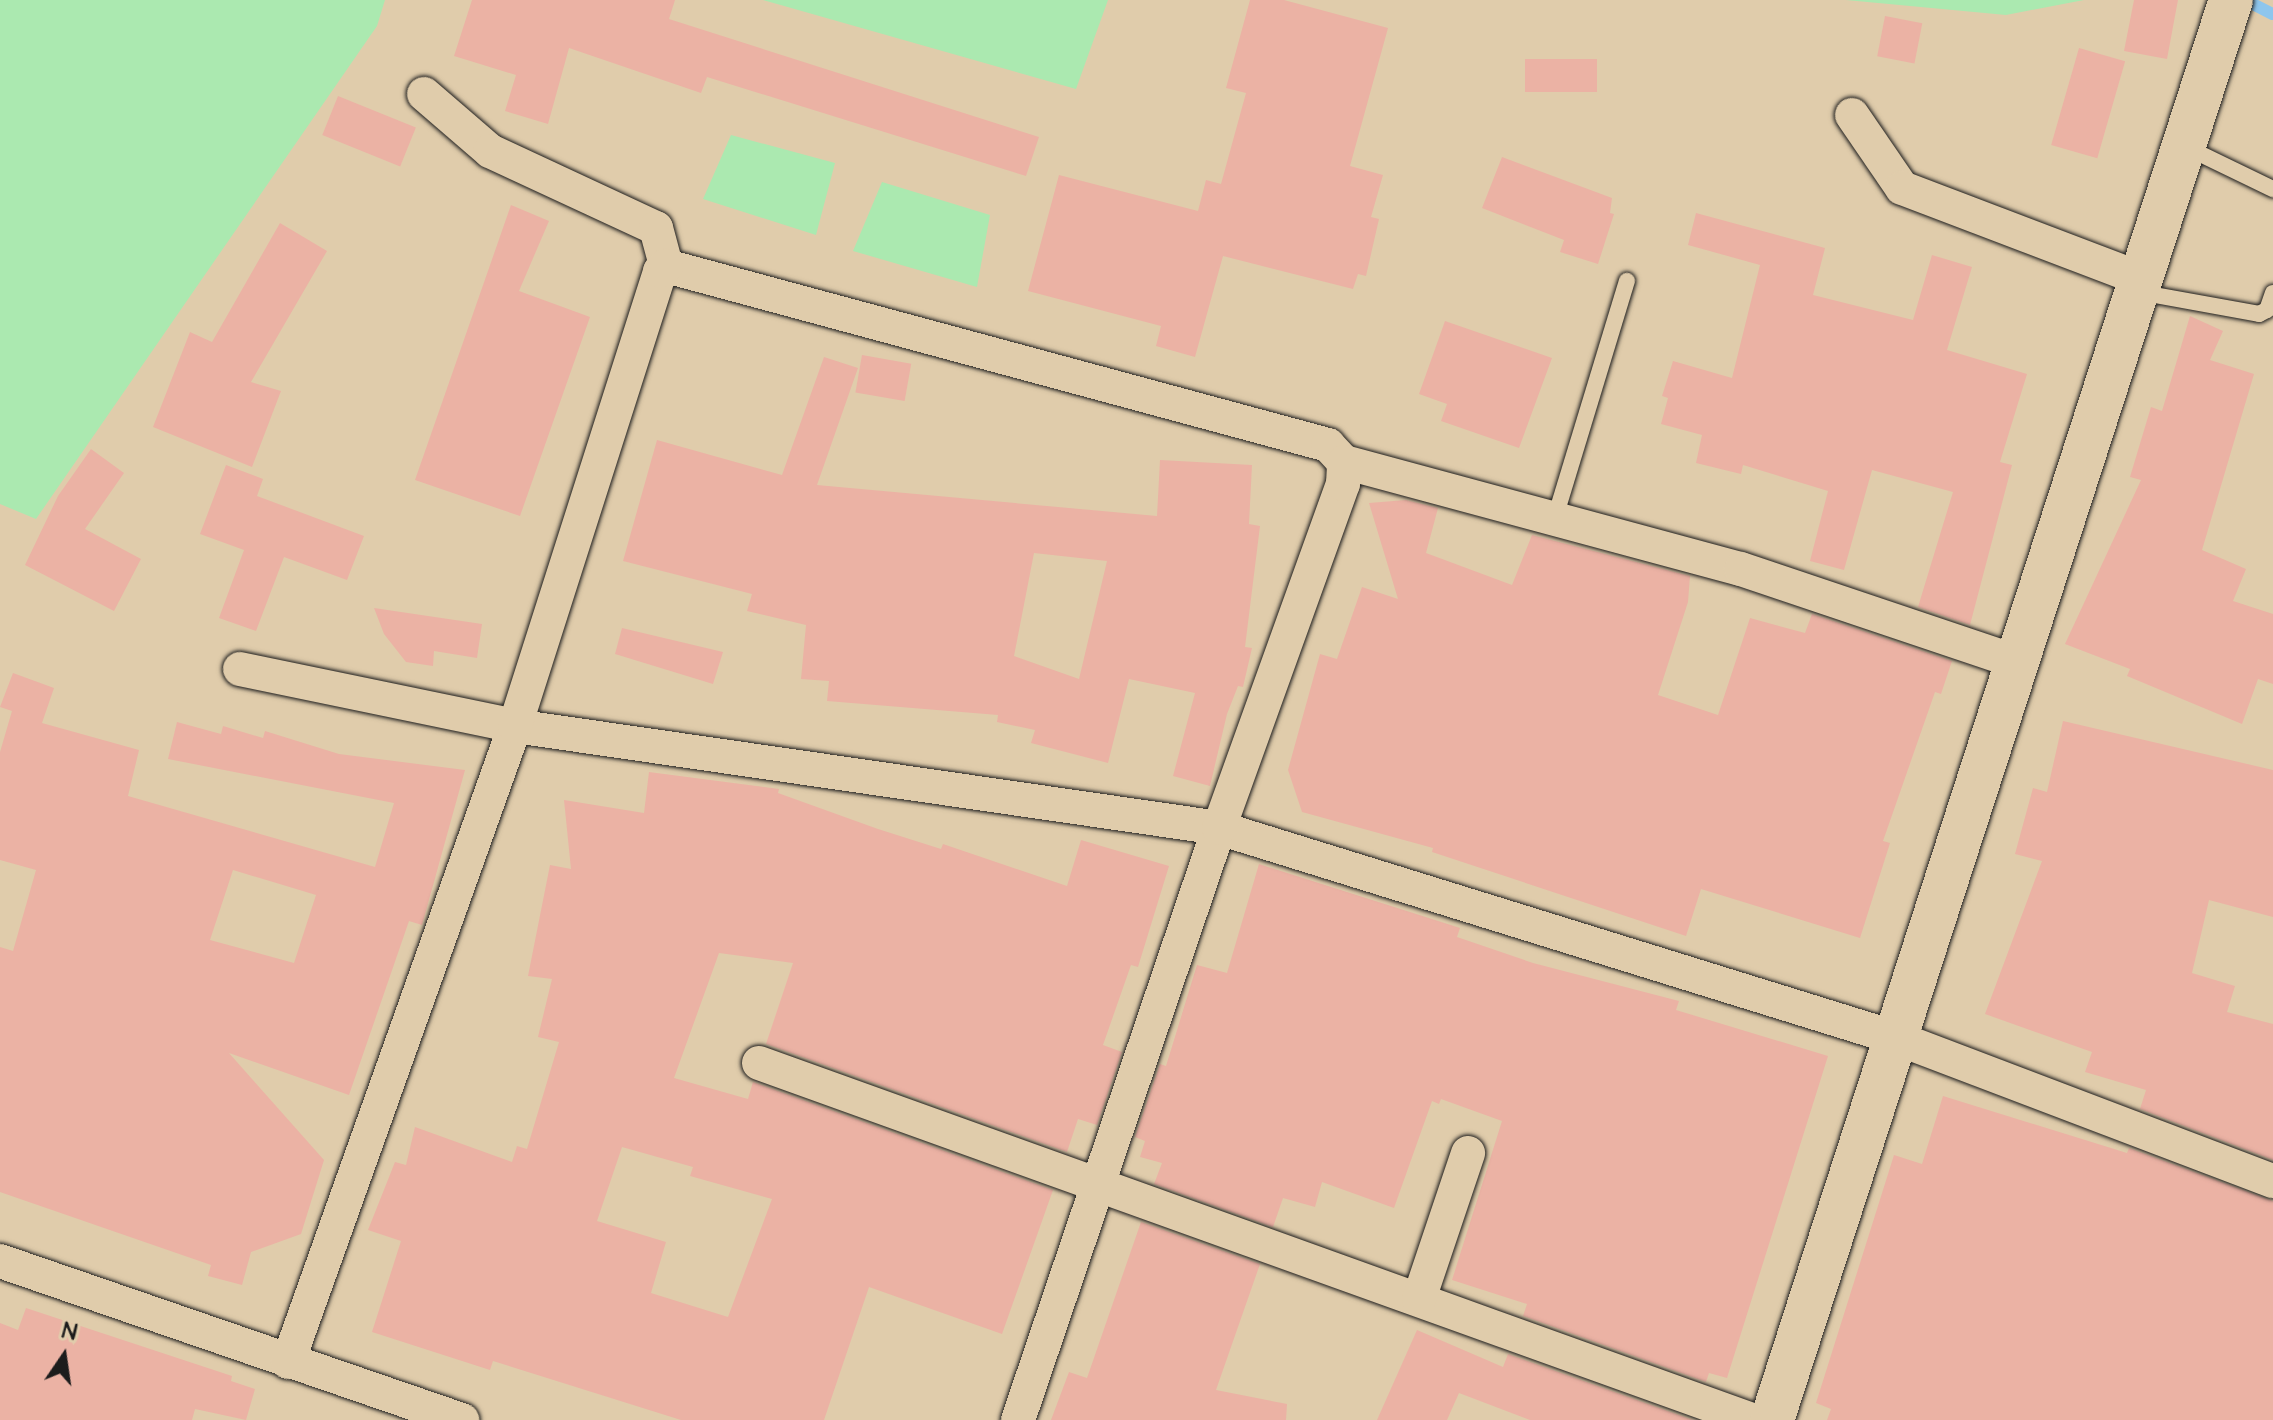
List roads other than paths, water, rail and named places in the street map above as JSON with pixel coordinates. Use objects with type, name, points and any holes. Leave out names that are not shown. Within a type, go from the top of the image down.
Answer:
[{"type":"street","points":[[1772,1420],[2229,6]]},
{"type":"street","points":[[424,94],[490,151],[656,228],[666,266]]},
{"type":"street","points":[[1852,115],[1902,188],[2139,285]]},
{"type":"street","points":[[666,266],[1328,445],[1344,462],[1741,569],[2018,662]]},
{"type":"street","points":[[288,1362],[515,726],[660,271],[666,266]]},
{"type":"street","points":[[1018,1420],[1219,828],[1343,484],[1344,462]]},
{"type":"street","points":[[240,669],[515,726],[1219,828],[1896,1038],[2273,1181]]},
{"type":"street","points":[[759,1063],[1101,1182],[1752,1420]]},
{"type":"street","points":[[1419,1299],[1468,1153]]},
{"type":"street","points":[[0,1261],[462,1420]]},
{"type":"lane","points":[[2184,146],[2273,189]]},
{"type":"lane","points":[[1554,521],[1627,281]]},
{"type":"lane","points":[[2139,285],[2259,314],[2267,310],[2273,293]]},
{"type":"waterway","points":[[2245,0],[2273,14]]}]
